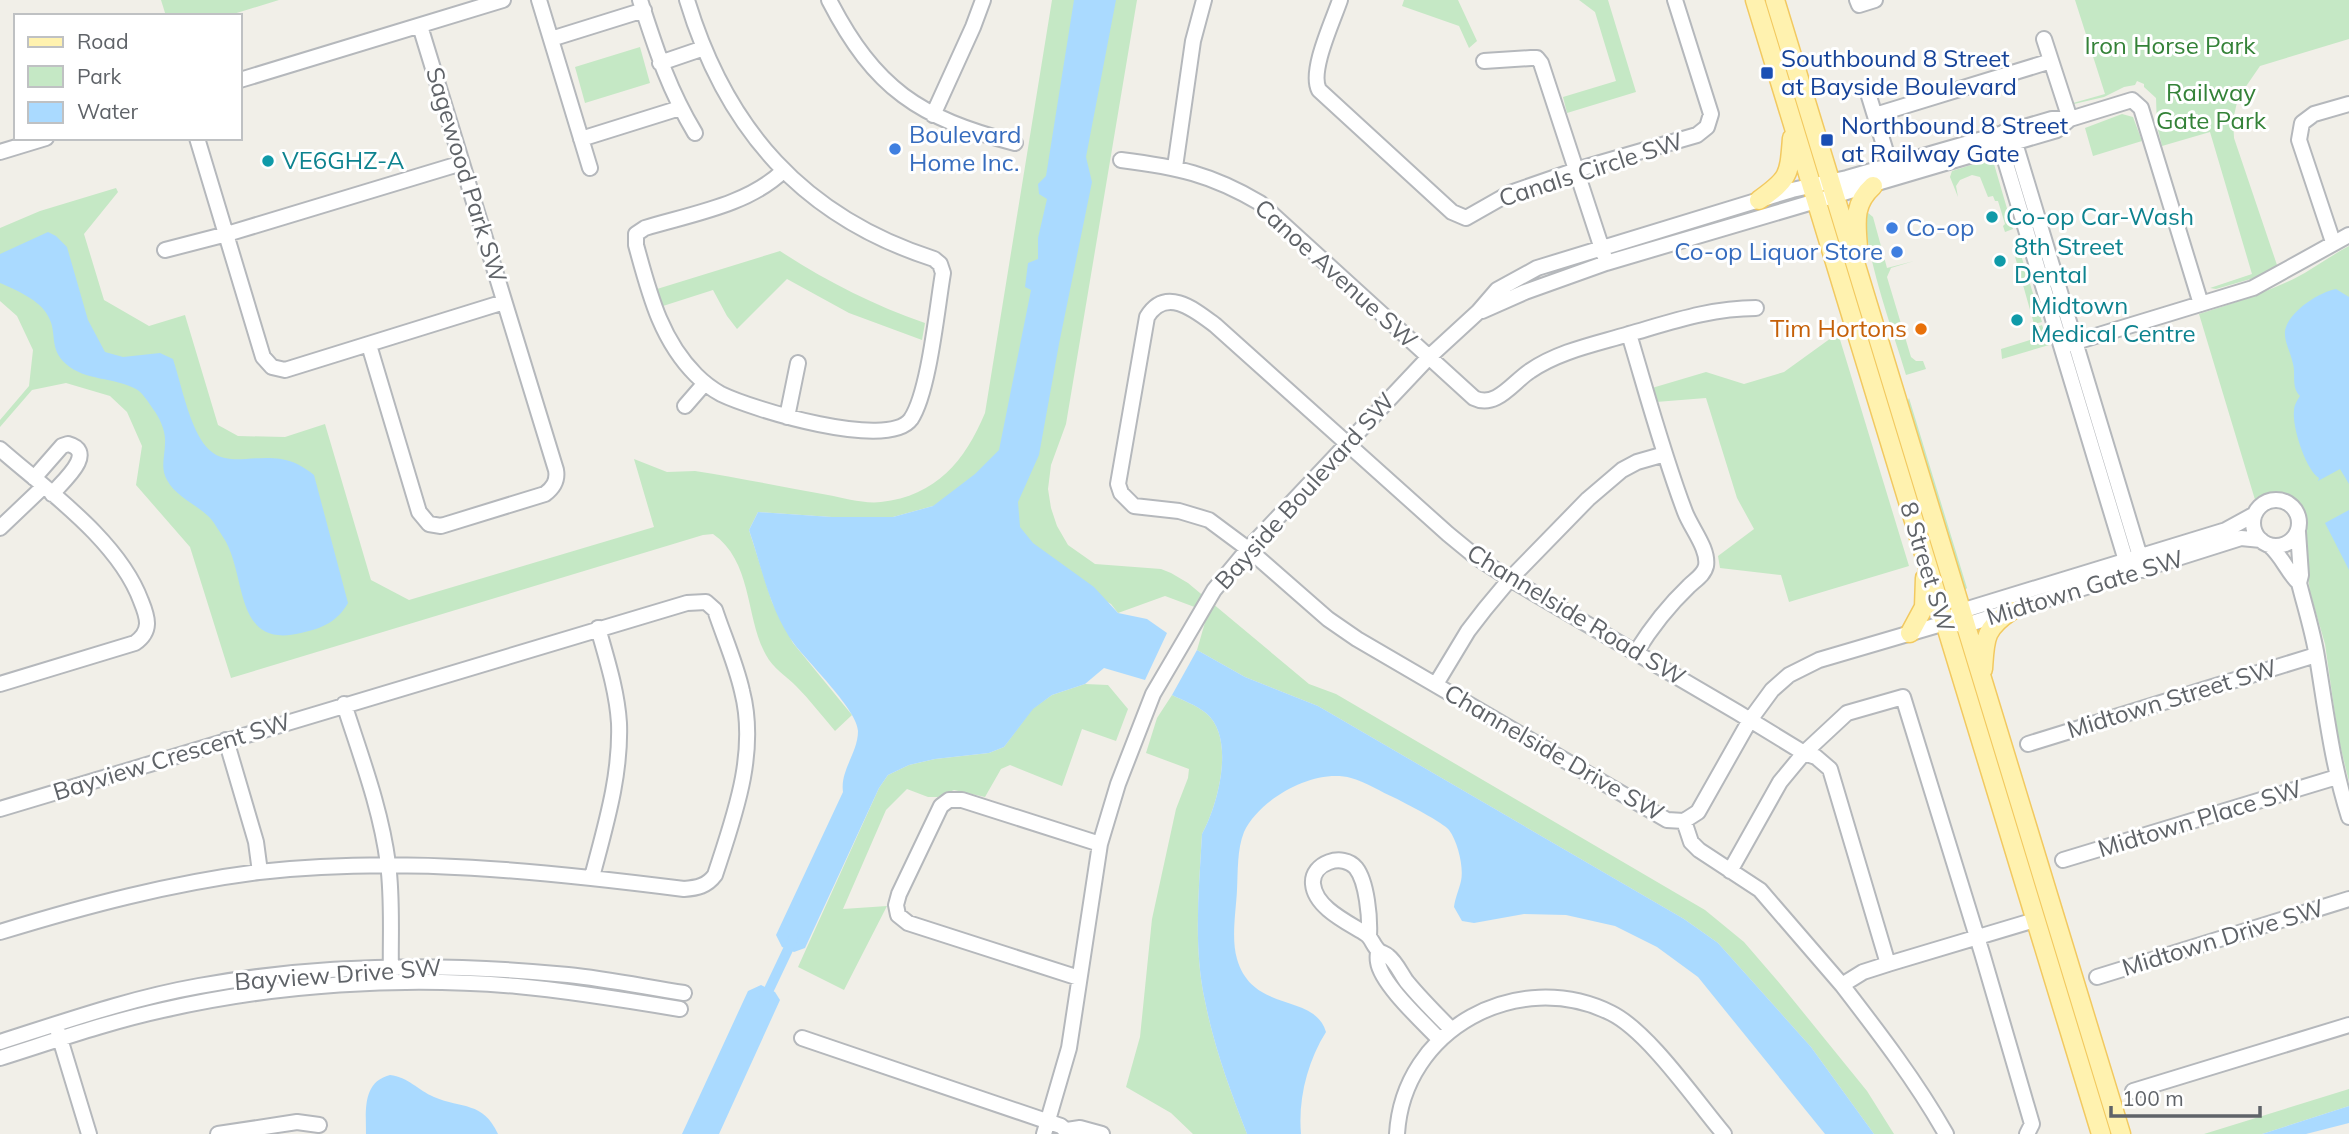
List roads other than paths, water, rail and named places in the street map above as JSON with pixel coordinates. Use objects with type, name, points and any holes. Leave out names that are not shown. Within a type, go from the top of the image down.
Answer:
[{"type":"main road","name":"8 Street SW","points":[[1755,0],[2101,1134]]},
{"type":"main road","name":"8 Street SW","points":[[1775,0],[2121,1134]]},
{"type":"main road","points":[[1759,200],[1781,184],[1788,173],[1793,128]]},
{"type":"main road","points":[[1861,282],[1856,215],[1861,199],[1872,186]]},
{"type":"main road","points":[[1910,633],[1924,607],[1925,561]]},
{"type":"main road","points":[[1985,690],[1983,669],[1987,632],[2011,611]]},
{"type":"street","points":[[242,79],[503,0]]},
{"type":"street","points":[[539,0],[590,168]]},
{"type":"street","points":[[687,0],[704,48],[729,100],[754,138],[783,171],[827,207],[875,236],[934,258],[940,264],[943,273],[920,398],[910,421],[898,428],[861,431],[757,409],[720,393],[694,373],[658,320],[636,245],[636,234],[645,228],[741,198],[769,185],[783,171]]},
{"type":"street","points":[[829,0],[847,34],[870,65],[908,101],[974,132],[1015,143]]},
{"type":"street","points":[[933,115],[983,0]]},
{"type":"street","points":[[1175,167],[1193,41],[1204,0]]},
{"type":"street","name":"Canals Circle SW","points":[[1340,0],[1316,74],[1319,90],[1452,212],[1466,218],[1510,193],[1576,170],[1696,135],[1707,127],[1711,114],[1675,0]]},
{"type":"street","points":[[1857,0],[1858,5],[1875,0]]},
{"type":"street","points":[[551,39],[642,5],[660,64],[695,133]]},
{"type":"street","name":"Sagewood Park SW","points":[[198,140],[263,357],[272,367],[285,370],[504,302],[420,26]]},
{"type":"street","points":[[2044,39],[2070,119]]},
{"type":"street","points":[[660,64],[704,48]]},
{"type":"street","points":[[1484,61],[1536,58],[1541,63],[1606,263]]},
{"type":"street","points":[[1875,115],[2051,61]]},
{"type":"street","points":[[1868,93],[1890,165]]},
{"type":"street","points":[[1833,189],[1890,165],[2052,119],[2070,119],[2127,100],[2136,101],[2141,108],[2201,304]]},
{"type":"street","points":[[2333,242],[2299,140],[2302,123],[2314,114],[2349,104]]},
{"type":"street","points":[[581,139],[680,108]]},
{"type":"street","points":[[1813,193],[1872,186],[2057,130],[2070,119]]},
{"type":"street","points":[[2004,132],[2135,565]]},
{"type":"street","points":[[0,152],[39,140]]},
{"type":"street","name":"Canoe Avenue SW","points":[[1121,160],[1175,167],[1207,176],[1260,203],[1474,398],[1486,402],[1497,398],[1544,362],[1629,334]]},
{"type":"street","points":[[165,250],[462,163]]},
{"type":"street","name":"Bayside Boulevard SW","points":[[1046,1128],[1069,1048],[1100,844],[1118,784],[1153,694],[1214,590],[1248,549],[1346,444],[1497,290],[1537,268],[1601,247],[1759,200],[1813,193]]},
{"type":"street","name":"Bayside Boulevard SW","points":[[1478,312],[1606,263],[1813,193]]},
{"type":"street","points":[[2068,344],[2253,288],[2349,235]]},
{"type":"street","name":"Channelside Road SW","points":[[1248,549],[1209,520],[1179,510],[1134,506],[1121,493],[1118,484],[1147,317],[1152,309],[1168,301],[1178,302],[1215,325],[1476,557],[1804,753],[1816,757],[1830,769],[1888,964]]},
{"type":"street","points":[[369,345],[423,519],[429,524],[441,526],[545,494],[555,484],[556,470],[504,302]]},
{"type":"street","points":[[1636,652],[1651,628],[1702,574],[1706,564],[1704,551],[1683,507],[1665,454],[1629,334],[1720,309],[1756,308]]},
{"type":"street","points":[[787,416],[798,363]]},
{"type":"street","points":[[685,406],[705,383]]},
{"type":"street","points":[[0,449],[117,555],[138,591],[149,620],[144,637],[125,647],[0,684]]},
{"type":"street","points":[[1436,684],[1468,631],[1510,579],[1612,477],[1637,462],[1665,454]]},
{"type":"street","points":[[0,528],[43,486]]},
{"type":"street","points":[[2299,583],[2293,578],[2285,561],[2256,532],[2255,514],[2268,502],[2285,502],[2297,514],[2301,575],[2299,583],[2316,654],[2337,777],[2349,817]]},
{"type":"street","name":"Midtown Gate SW","points":[[1964,618],[2011,611],[2226,530],[2255,514]]},
{"type":"street","points":[[2265,542],[2286,544],[2298,532]]},
{"type":"street","name":"Midtown Gate SW","points":[[1945,623],[2135,565],[2241,538],[2265,542]]},
{"type":"street","name":"Channelside Drive SW","points":[[1248,549],[1328,619],[1357,639],[1667,820],[1684,821],[1698,812],[1750,720],[1772,690],[1789,675],[1819,660],[1945,623]]},
{"type":"street","name":"Bayview Crescent SW","points":[[0,809],[598,628],[687,603],[706,602],[715,610],[743,693],[747,735],[742,785],[734,817],[711,881],[697,888],[684,889],[592,877]]},
{"type":"street","points":[[0,932],[99,903],[260,872],[388,865],[486,867],[592,877],[612,795],[618,756],[619,722],[614,683],[598,628]]},
{"type":"street","name":"Midtown Street SW","points":[[2028,744],[2316,654]]},
{"type":"street","points":[[1730,871],[1780,782],[1804,753],[1847,713],[1903,696],[2032,1124],[2027,1134]]},
{"type":"street","points":[[344,704],[374,798],[388,865],[391,983]]},
{"type":"street","points":[[226,740],[257,842],[260,872]]},
{"type":"street","name":"Midtown Place SW","points":[[2063,860],[2337,777]]},
{"type":"street","points":[[1079,978],[908,923],[898,915],[896,905],[941,806],[949,800],[962,800],[1100,844]]},
{"type":"street","points":[[1684,821],[1691,842],[1760,890],[1842,985],[1926,1098],[1946,1134]]},
{"type":"street","points":[[1369,936],[1370,920],[1363,881],[1355,866],[1342,860],[1329,862],[1317,869],[1312,881],[1315,895],[1328,908],[1369,936],[1378,950],[1390,957],[1446,1035]]},
{"type":"street","name":"Midtown Drive SW","points":[[2097,977],[2349,899]]},
{"type":"street","points":[[1842,985],[1863,972],[2035,920]]},
{"type":"street","name":"Bayview Drive SW","points":[[0,1042],[124,1003],[199,986],[287,974],[391,968],[456,968],[570,975],[684,993]]},
{"type":"street","name":"Bayview Drive SW","points":[[0,1058],[162,1010],[212,1000],[312,988],[391,983],[517,986],[680,1009]]},
{"type":"street","points":[[1397,1134],[1407,1093],[1421,1065],[1446,1035],[1472,1015],[1497,1005],[1539,998],[1574,1001],[1611,1013],[1641,1034],[1724,1134]]},
{"type":"street","points":[[56,1025],[89,1134]]},
{"type":"street","points":[[2133,1091],[2349,1025]]},
{"type":"street","points":[[802,1038],[1046,1128],[1068,1132],[1080,1128],[1102,1134]]},
{"type":"street","points":[[218,1134],[297,1122],[319,1125]]},
{"type":"water","points":[[1074,0],[1116,0],[1086,157],[1092,182],[1039,455],[1018,502],[1020,527],[1033,543],[1094,587],[1118,613],[1147,619],[1167,633],[1145,680],[1104,668],[1085,684],[1052,695],[1033,709],[1004,747],[989,753],[909,765],[888,775],[879,788],[805,948],[794,952],[782,947],[776,935],[843,792],[844,776],[858,731],[856,722],[841,699],[786,632],[773,604],[749,530],[758,512],[832,517],[893,517],[933,506],[975,474],[999,450],[1031,290],[1025,287],[1028,263],[1038,259],[1038,238],[1047,199],[1039,194],[1038,184],[1046,176]]},
{"type":"water","points":[[48,232],[67,247],[88,320],[105,352],[123,357],[160,353],[173,359],[194,426],[202,442],[211,451],[231,459],[286,460],[314,475],[348,603],[334,620],[309,631],[279,635],[263,630],[253,620],[231,552],[223,537],[211,519],[176,491],[167,480],[163,466],[163,430],[145,398],[138,390],[127,385],[82,373],[66,364],[57,352],[51,322],[44,310],[27,296],[0,283],[0,254]]},
{"type":"water","points":[[2336,289],[2349,297],[2349,484],[2340,469],[2318,481],[2319,478],[2305,458],[2294,418],[2300,396],[2296,389],[2285,335],[2287,324],[2298,310],[2313,299]]},
{"type":"water","points":[[2349,510],[2349,570],[2325,523]]},
{"type":"water","points":[[1197,650],[1245,677],[1318,706],[1684,919],[1718,943],[1811,1047],[1874,1134],[1825,1134],[1698,977],[1657,947],[1615,926],[1566,915],[1524,914],[1474,923],[1462,921],[1454,907],[1462,876],[1461,862],[1458,848],[1449,830],[1424,813],[1368,785],[1337,776],[1306,782],[1275,797],[1252,820],[1242,839],[1234,924],[1237,959],[1245,976],[1256,988],[1269,996],[1309,1011],[1319,1020],[1326,1032],[1305,1082],[1301,1134],[1247,1134],[1213,1035],[1201,980],[1198,918],[1202,834],[1214,806],[1222,755],[1215,724],[1206,713],[1172,695]]},
{"type":"water","points":[[761,985],[775,992],[780,1000],[719,1134],[682,1134],[748,991]]},
{"type":"water","points":[[390,1075],[408,1081],[434,1097],[479,1111],[492,1123],[498,1134],[366,1134],[366,1107],[370,1091],[374,1084]]},
{"type":"water","points":[[2349,1106],[2349,1123],[2306,1134],[2262,1134]]},
{"type":"waterway","points":[[764,1000],[793,939]]},
{"type":"place","name":"Southbound 8 Street at Bayside Boulevard","points":[[1767,73]]},
{"type":"place","name":"Northbound 8 Street at Railway Gate","points":[[1827,140]]},
{"type":"place","name":"Boulevard Home Inc.","points":[[895,149]]},
{"type":"place","name":"VE6GHZ-A","points":[[268,161]]},
{"type":"place","name":"Co-op Car-Wash","points":[[1992,217]]},
{"type":"place","name":"Co-op","points":[[1892,228]]},
{"type":"place","name":"Co-op Liquor Store","points":[[1897,252]]},
{"type":"place","name":"8th Street Dental","points":[[2000,261]]},
{"type":"place","name":"Midtown Medical Centre","points":[[2017,320]]},
{"type":"place","name":"Tim Hortons","points":[[1921,329]]},
{"type":"park label","name":"Iron Horse Park","points":[[2170,46]]},
{"type":"park label","name":"Railway Gate Park","points":[[2211,107]]}]
